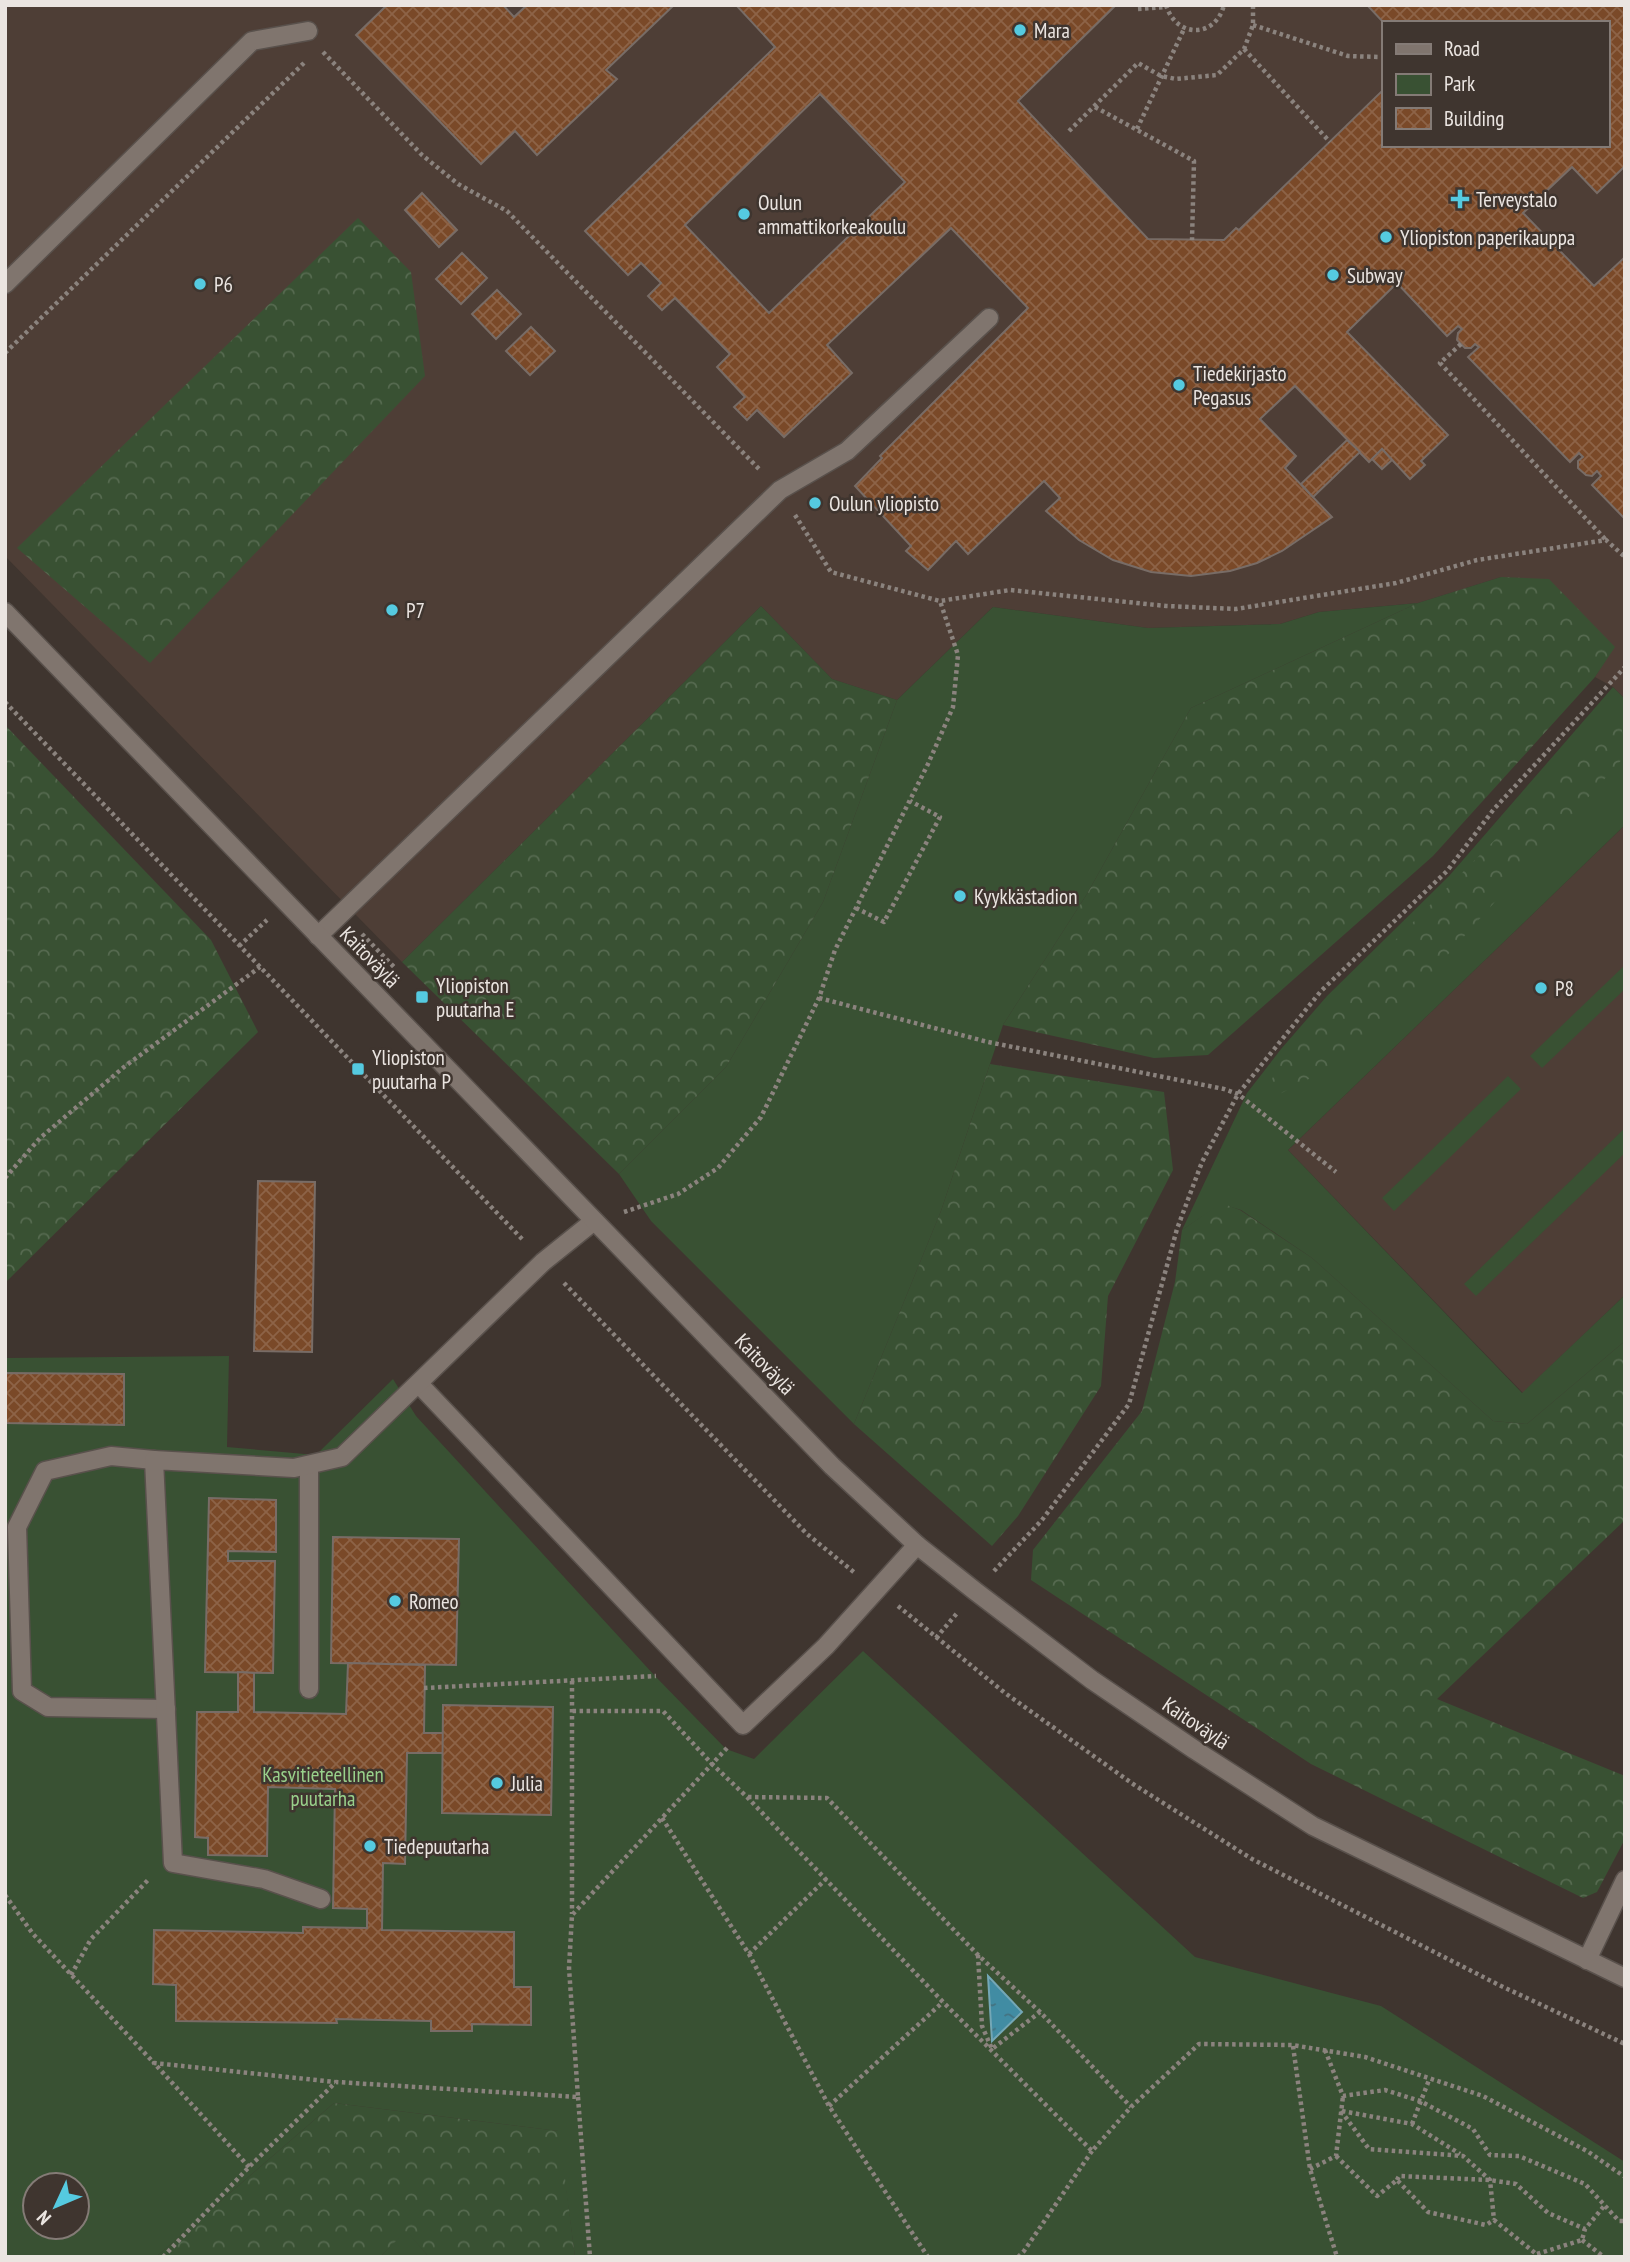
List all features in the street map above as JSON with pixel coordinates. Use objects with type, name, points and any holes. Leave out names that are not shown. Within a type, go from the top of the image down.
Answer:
[{"type":"street","points":[[5,284],[252,41],[308,31]]},
{"type":"street","points":[[318,936],[780,490],[846,451],[989,318]]},
{"type":"street","name":"Kaitoväylä","points":[[5,612],[832,1466],[917,1545],[1092,1680],[1313,1826],[1625,1978]]},
{"type":"street","points":[[166,1709],[48,1707],[22,1691],[17,1527],[45,1471],[111,1456],[294,1468],[342,1457],[543,1262],[594,1222]]},
{"type":"street","points":[[419,1384],[743,1725],[826,1646],[917,1545]]},
{"type":"street","points":[[154,1460],[173,1863],[264,1879],[321,1899]]},
{"type":"street","points":[[309,1465],[309,1689]]},
{"type":"street","points":[[1587,1960],[1625,1880]]},
{"type":"path","points":[[1138,9],[1166,6],[1172,20],[1184,29],[1197,31],[1209,28],[1218,20],[1224,5]]},
{"type":"path","points":[[1069,131],[1138,64],[1161,76],[1176,79],[1217,75],[1244,49],[1253,25],[1253,5]]},
{"type":"path","points":[[1253,25],[1348,56],[1380,57]]},
{"type":"path","points":[[1137,130],[1184,29]]},
{"type":"path","points":[[308,31],[319,48],[422,155],[458,184],[507,211],[780,490],[831,572],[940,601],[1010,590],[1166,606],[1236,609],[1396,583],[1477,560],[1606,540]]},
{"type":"path","points":[[5,353],[319,48]]},
{"type":"path","points":[[1244,49],[1329,142]]},
{"type":"path","points":[[1095,107],[1194,161],[1192,240]]},
{"type":"path","points":[[1461,344],[1440,363],[1606,540],[1625,556]]},
{"type":"path","points":[[594,1222],[678,1194],[718,1168],[761,1117],[819,998],[835,950],[910,801],[953,707],[958,655],[940,601]]},
{"type":"path","points":[[1042,1520],[1129,1404],[1177,1229],[1202,1162],[1238,1094],[1321,992],[1447,871],[1494,809],[1625,667]]},
{"type":"path","points":[[856,908],[884,922],[940,817],[910,801]]},
{"type":"path","points":[[361,933],[396,970]]},
{"type":"path","points":[[5,1178],[40,1138],[124,1067],[260,967]]},
{"type":"path","points":[[819,998],[988,1042],[1224,1089],[1238,1094],[1336,1172]]},
{"type":"path","points":[[424,1688],[692,1672]]},
{"type":"path","points":[[572,1681],[572,1914],[569,1968],[590,2257]]},
{"type":"path","points":[[572,1711],[663,1711],[943,2002],[1092,2151]]},
{"type":"path","points":[[572,1914],[733,1744]]},
{"type":"path","points":[[747,1797],[827,1798],[978,1955],[1040,2012],[1131,2106]]},
{"type":"path","points":[[662,1818],[749,1954],[829,2106],[928,2257]]},
{"type":"path","points":[[71,1975],[91,1939],[150,1877],[173,1863]]},
{"type":"path","points":[[749,1954],[825,1879]]},
{"type":"path","points":[[5,1895],[33,1934],[249,2167]]},
{"type":"path","points":[[978,1955],[982,2026],[992,2049]]},
{"type":"path","points":[[829,2106],[943,2002]]},
{"type":"path","points":[[992,2049],[1040,2012]]},
{"type":"path","points":[[1018,2257],[1092,2151],[1131,2106],[1199,2044],[1293,2045],[1366,2057],[1483,2096],[1587,2151],[1625,2177]]},
{"type":"path","points":[[1293,2045],[1310,2168],[1337,2257]]},
{"type":"path","points":[[1325,2050],[1343,2096],[1336,2155]]},
{"type":"path","points":[[154,2063],[336,2082],[578,2097]]},
{"type":"path","points":[[1412,2124],[1429,2080]]},
{"type":"path","points":[[163,2257],[249,2167],[336,2082]]},
{"type":"path","points":[[1343,2096],[1385,2090],[1420,2101],[1473,2129],[1490,2155],[1519,2156],[1584,2184],[1623,2222]]},
{"type":"path","points":[[1341,2111],[1412,2124],[1463,2156],[1490,2180],[1494,2220],[1539,2255],[1582,2240]]},
{"type":"path","points":[[1341,2111],[1369,2149],[1463,2156]]},
{"type":"path","points":[[1310,2168],[1336,2155]]},
{"type":"path","points":[[1336,2155],[1377,2196],[1399,2176],[1490,2180],[1516,2184],[1548,2213],[1585,2229]]},
{"type":"path","points":[[1397,2180],[1428,2212],[1486,2225],[1494,2220]]},
{"type":"path","points":[[1582,2240],[1585,2229],[1605,2205]]},
{"type":"path","points":[[1582,2240],[1604,2257]]},
{"type":"shaded area","name":"Oulun yliopisto","points":[[5,5],[1625,5],[1625,699],[1613,687],[1595,677],[1614,647],[1501,577],[1418,603],[1319,612],[1280,624],[1148,628],[993,607],[897,700],[832,679],[761,606],[402,962],[5,556]]},
{"type":"shaded area","name":"P8","points":[[1625,825],[1625,1295],[1523,1393],[1288,1150]]},
{"type":"green space","points":[[358,218],[411,272],[425,376],[150,663],[17,548]]},
{"type":"green space","points":[[1501,577],[1549,579],[1615,647],[1595,677],[1433,856],[1208,1055],[1154,1058],[1003,1025],[1087,894],[1191,708],[1418,603]]},
{"type":"green space","points":[[1418,603],[1191,708],[1087,894],[1003,1025],[941,1211],[854,1424],[651,1221],[619,1174],[726,1067],[823,902],[897,700],[993,607],[1148,628],[1280,624],[1319,612]]},
{"type":"green space","points":[[761,606],[832,679],[897,700],[823,902],[726,1067],[619,1174],[402,962]]},
{"type":"green space","points":[[1613,687],[1625,699],[1625,825],[1288,1150],[1522,1393],[1625,1295],[1625,1341],[1527,1424],[1493,1421],[1312,1258],[1241,1210],[1221,1204],[1182,1230],[1247,1093],[1281,1049],[1327,996],[1449,876]]},
{"type":"green space","points":[[1620,714],[1625,756],[1361,1052],[1262,1103],[1283,1053]]},
{"type":"green space","points":[[5,725],[211,940],[258,1032],[5,1283]]},
{"type":"green space","points":[[1625,965],[1625,989],[1542,1068],[1530,1056]]},
{"type":"green space","points":[[990,1064],[1164,1092],[1173,1170],[1108,1296],[1101,1386],[1018,1516],[992,1546],[854,1424],[941,1211]]},
{"type":"green space","points":[[1508,1076],[1521,1089],[1394,1211],[1382,1198]]},
{"type":"green space","points":[[1625,1128],[1625,1153],[1476,1296],[1464,1284]]},
{"type":"green space","points":[[1221,1203],[1240,1210],[1312,1258],[1493,1421],[1527,1424],[1625,1341],[1625,1520],[1437,1699],[1625,1776],[1625,1839],[1597,1892],[1583,1898],[1311,1764],[1031,1580],[1033,1550],[1142,1411],[1175,1282],[1182,1230]]},
{"type":"green space","name":"Kasvitieteellinen puutarha","points":[[229,1356],[227,1447],[316,1455],[393,1379],[416,1416],[655,1676],[726,1749],[754,1759],[863,1651],[1195,1957],[1381,2006],[1625,2162],[1625,2257],[575,2257],[558,2131],[334,2103],[156,2257],[5,2257],[5,1358]]},
{"type":"green space","points":[[334,2103],[559,2131],[575,2257],[429,2257],[406,2231],[380,2257],[156,2257]]},
{"type":"green space","points":[[406,2230],[429,2257],[380,2257]]},
{"type":"water","points":[[988,1976],[1022,2012],[992,2041]]},
{"type":"building","points":[[387,5],[503,5],[514,17],[527,5],[674,5],[606,70],[617,79],[537,155],[515,131],[481,164],[356,35]]},
{"type":"building","points":[[736,5],[1116,5],[1018,101],[1148,239],[1224,240],[1236,228],[1239,230],[1382,91],[1382,147],[1609,147],[1609,21],[1382,21],[1367,5],[1625,5],[1625,166],[1597,193],[1572,167],[1523,213],[1594,286],[1625,257],[1625,519],[1592,485],[1601,476],[1597,471],[1592,476],[1586,475],[1578,468],[1578,461],[1583,457],[1579,453],[1570,462],[1468,357],[1479,347],[1475,344],[1471,348],[1465,348],[1457,340],[1462,329],[1458,326],[1447,336],[1397,283],[1347,332],[1448,435],[1421,461],[1425,465],[1410,479],[1382,449],[1369,462],[1295,386],[1260,419],[1296,456],[1285,468],[1332,517],[1282,551],[1257,563],[1230,571],[1191,576],[1151,572],[1113,560],[1079,540],[1046,511],[1060,498],[1044,481],[968,554],[956,541],[928,570],[906,551],[911,546],[855,486],[882,458],[880,456],[1028,308],[951,228],[827,345],[852,373],[784,437],[757,410],[747,420],[734,407],[745,397],[717,367],[730,354],[675,298],[662,310],[648,296],[661,283],[641,263],[628,275],[585,231],[775,47]],"holes":[[[820,94],[905,182],[769,313],[685,225]]]},
{"type":"building","points":[[422,193],[457,230],[439,247],[405,210]]},
{"type":"building","points":[[462,253],[487,278],[461,304],[436,279]]},
{"type":"building","points":[[497,290],[521,314],[496,339],[472,314]]},
{"type":"building","points":[[531,327],[555,351],[530,375],[506,351]]},
{"type":"building","points":[[1347,440],[1360,452],[1313,497],[1301,484]]},
{"type":"building","points":[[1382,449],[1392,460],[1382,469],[1372,459]]},
{"type":"building","points":[[258,1181],[315,1182],[312,1352],[254,1351]]},
{"type":"building","points":[[5,1373],[124,1374],[124,1425],[5,1423]]},
{"type":"building","points":[[209,1498],[276,1500],[276,1552],[228,1551],[228,1561],[275,1561],[273,1673],[205,1672]]},
{"type":"building","name":"Romeo","points":[[333,1537],[459,1539],[456,1665],[331,1663]]},
{"type":"building","name":"Tiedepuutarha","points":[[348,1663],[425,1665],[424,1733],[443,1733],[443,1753],[407,1753],[405,1864],[383,1863],[382,1930],[514,1932],[514,1987],[531,1987],[531,2025],[472,2024],[472,2031],[431,2031],[431,2021],[176,2021],[176,1985],[153,1984],[154,1930],[303,1933],[303,1927],[367,1928],[367,1909],[333,1908],[335,1789],[268,1787],[267,1856],[208,1855],[208,1838],[195,1837],[197,1712],[238,1712],[238,1672],[254,1673],[254,1712],[346,1714]]},
{"type":"building","name":"Julia","points":[[443,1705],[553,1707],[551,1815],[442,1813]]},
{"type":"place","name":"Mara","points":[[1020,30]]},
{"type":"place","name":"Terveystalo","points":[[1460,199]]},
{"type":"place","name":"Oulun ammattikorkeakoulu","points":[[744,214]]},
{"type":"place","name":"Yliopiston paperikauppa","points":[[1386,237]]},
{"type":"place","name":"Subway","points":[[1333,275]]},
{"type":"place","name":"P6","points":[[200,284]]},
{"type":"place","name":"Tiedekirjasto Pegasus","points":[[1179,385]]},
{"type":"place","name":"Oulun yliopisto","points":[[815,503]]},
{"type":"place","name":"P7","points":[[392,610]]},
{"type":"place","name":"Kyykkästadion","points":[[960,896]]},
{"type":"place","name":"P8","points":[[1541,988]]},
{"type":"place","name":"Yliopiston puutarha E","points":[[422,997]]},
{"type":"place","name":"Yliopiston puutarha P","points":[[358,1069]]},
{"type":"place","name":"Romeo","points":[[395,1601]]},
{"type":"place","name":"Julia","points":[[497,1783]]},
{"type":"place","name":"Tiedepuutarha","points":[[370,1846]]}]
